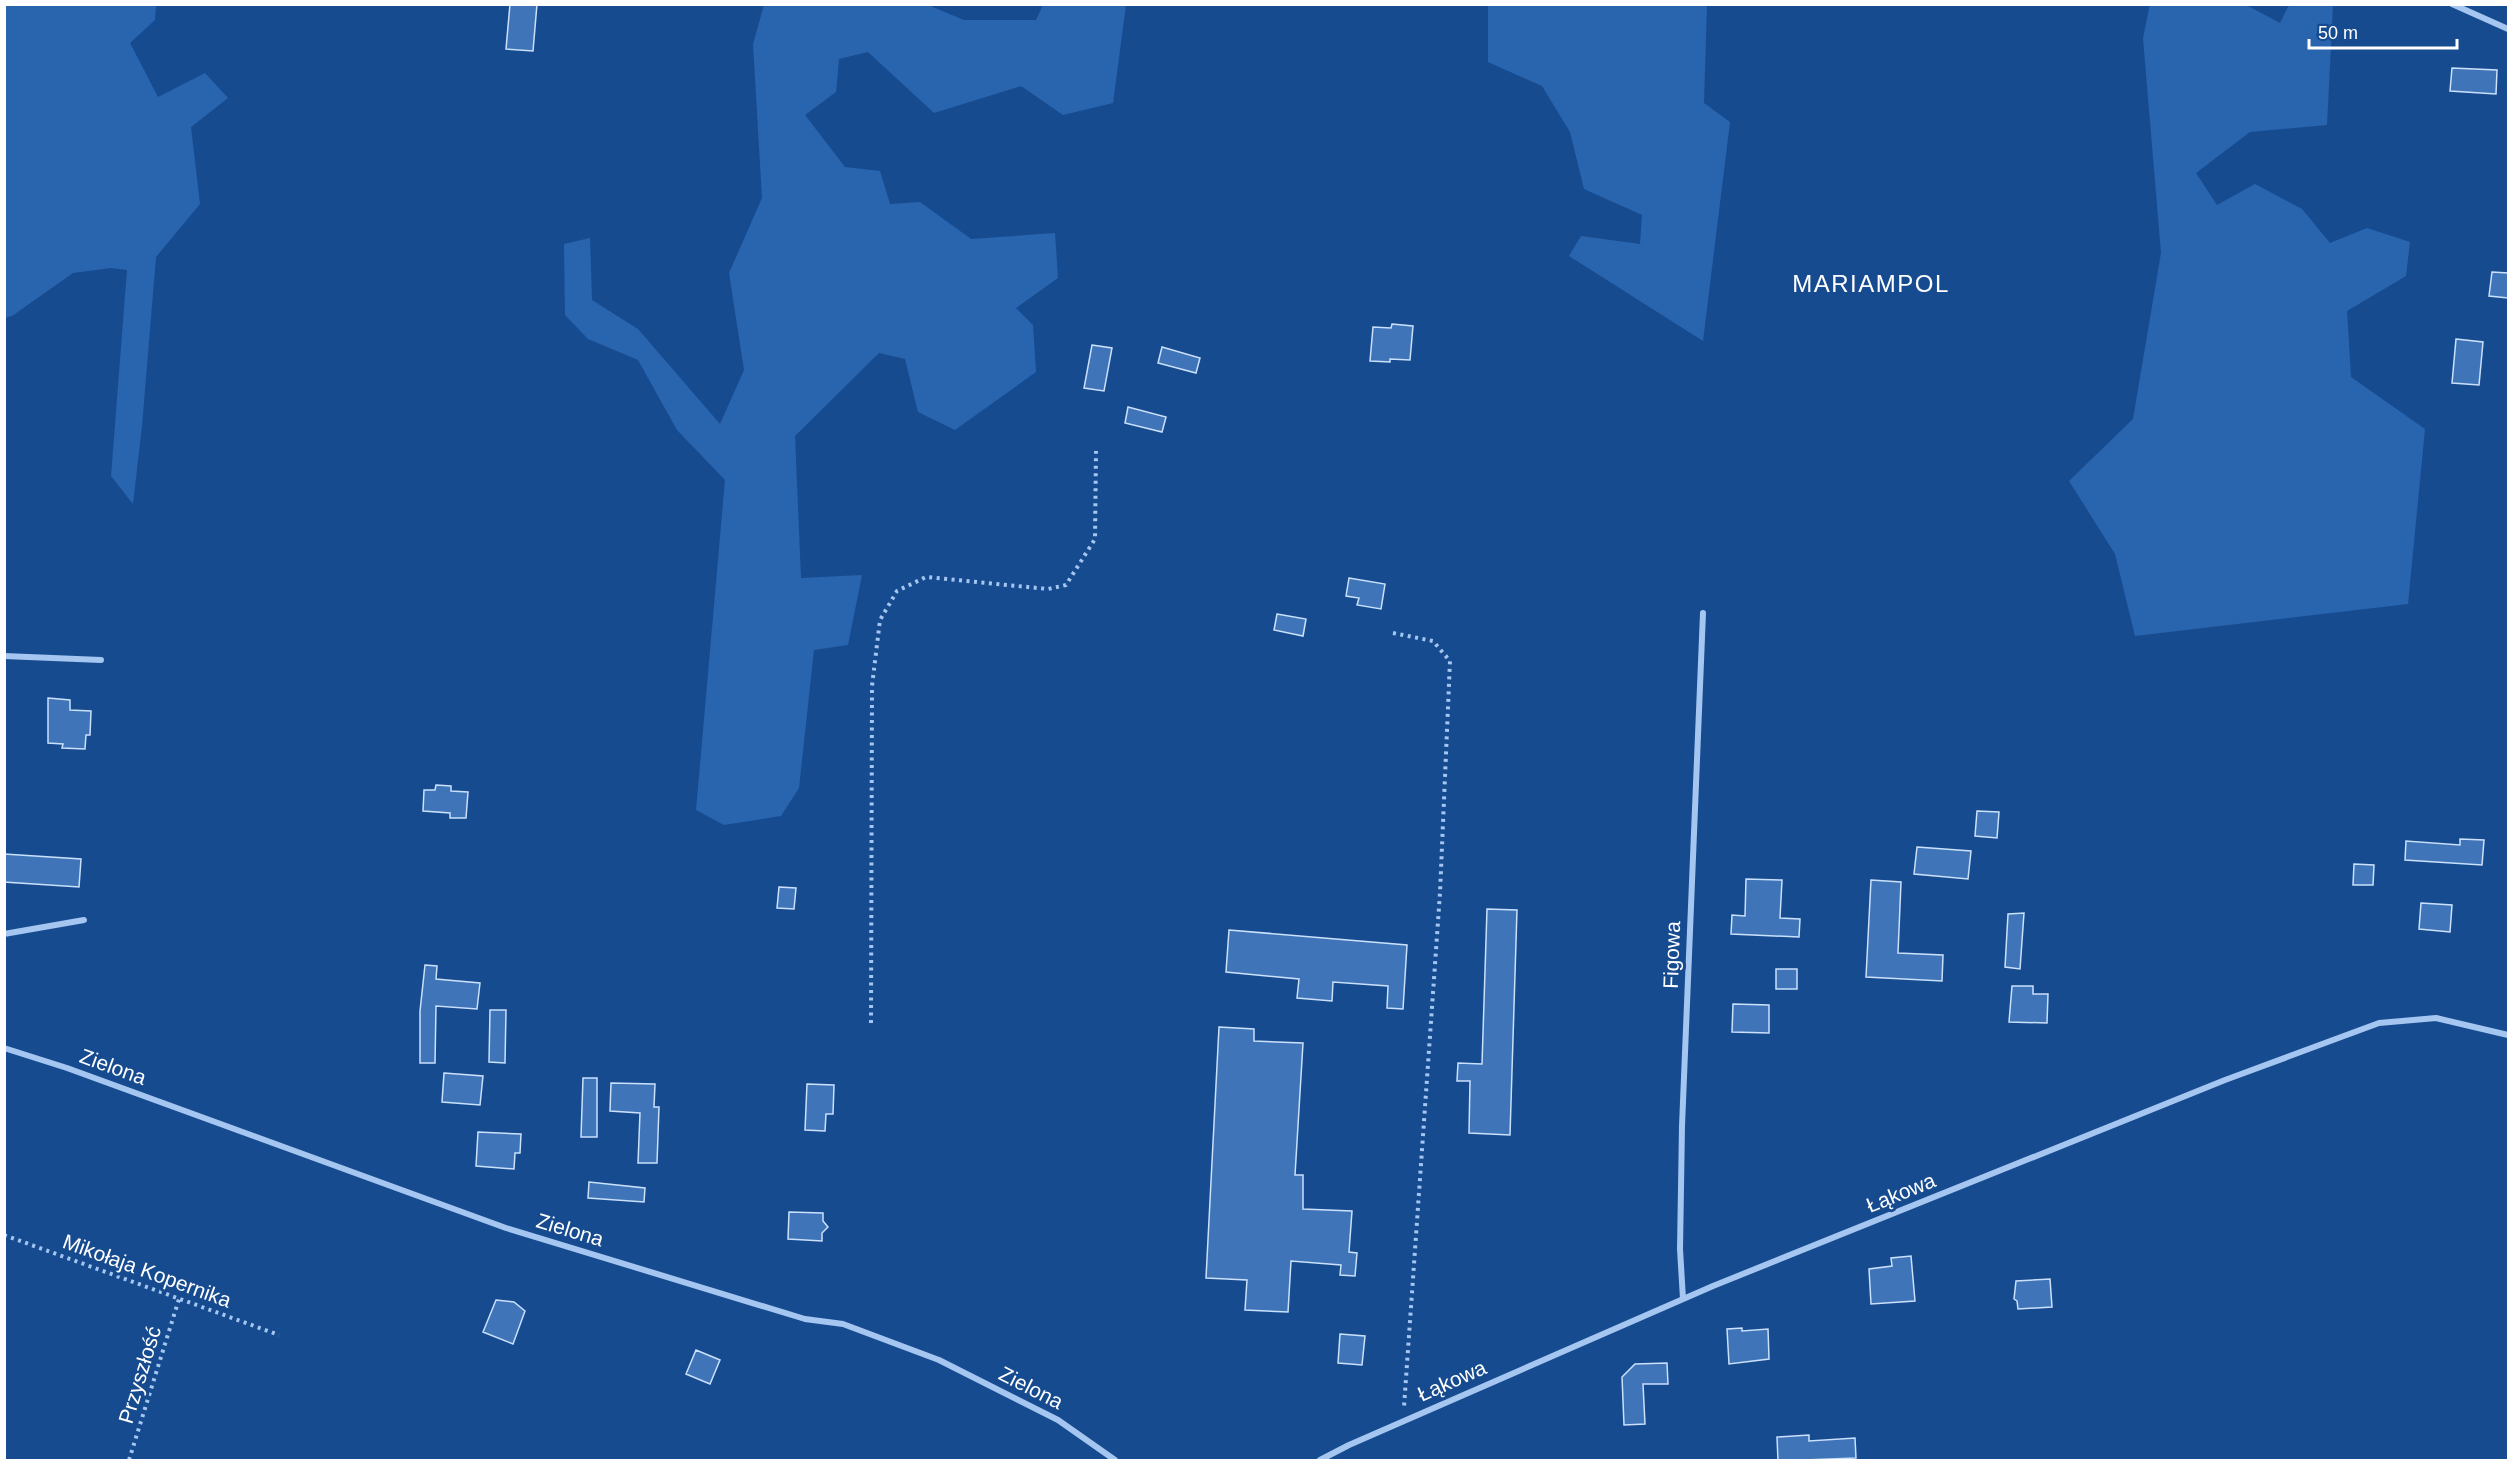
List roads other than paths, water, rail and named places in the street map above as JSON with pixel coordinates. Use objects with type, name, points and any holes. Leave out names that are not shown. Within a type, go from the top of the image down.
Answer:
[{"type":"street","points":[[2452,4],[2508,29]]},
{"type":"street","name":"Figowa","points":[[1683,1299],[1680,1249],[1682,1126],[1703,613]]},
{"type":"street","points":[[4,656],[101,660]]},
{"type":"street","points":[[4,934],[84,920]]},
{"type":"street","name":"Łąkowa","points":[[1320,1461],[1403,1421],[1683,1299],[2225,1080],[2379,1023],[2436,1018],[2508,1035]]},
{"type":"street","name":"Zielona","points":[[4,1048],[67,1068],[506,1228],[805,1319],[843,1324],[939,1360],[979,1380],[1058,1420],[1115,1461]]},
{"type":"district","name":"MARIAMPOL","points":[[1871,284]]}]
